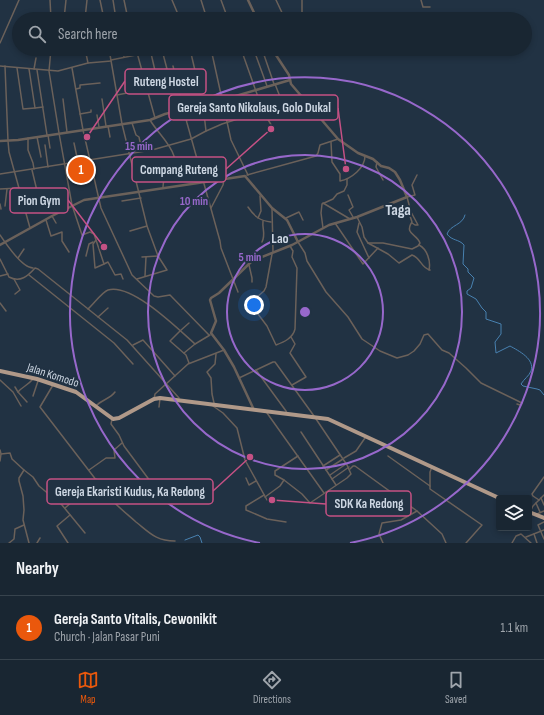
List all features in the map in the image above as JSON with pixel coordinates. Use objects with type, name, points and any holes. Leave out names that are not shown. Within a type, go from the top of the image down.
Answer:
[{"type":"highway","name":"Jalan Komodo","points":[[0,371],[33,378],[78,393],[112,419]]},
{"type":"highway","points":[[112,419],[119,418],[154,399],[160,398],[181,402],[328,419],[496,497]]},
{"type":"highway","points":[[532,513],[544,518]]},
{"type":"street","points":[[14,12],[19,0]]},
{"type":"street","points":[[50,0],[51,12]]},
{"type":"street","points":[[65,12],[66,0]]},
{"type":"street","points":[[86,12],[87,0]]},
{"type":"street","points":[[100,0],[103,12]]},
{"type":"street","points":[[112,0],[115,12]]},
{"type":"street","points":[[124,0],[127,12]]},
{"type":"street","points":[[172,0],[177,12]]},
{"type":"street","points":[[201,0],[205,12]]},
{"type":"street","points":[[222,0],[226,12]]},
{"type":"street","points":[[248,0],[254,12]]},
{"type":"street","points":[[276,0],[282,12]]},
{"type":"street","points":[[302,0],[302,12]]},
{"type":"street","points":[[421,0],[423,7],[430,7]]},
{"type":"street","points":[[0,43],[12,16]]},
{"type":"street","points":[[50,56],[49,71],[72,205],[82,235],[92,232],[104,264]]},
{"type":"street","points":[[86,56],[88,64]]},
{"type":"street","points":[[110,56],[122,124],[147,226],[158,256],[167,270],[137,278]]},
{"type":"street","points":[[0,66],[59,71],[133,56]]},
{"type":"street","points":[[138,56],[155,118]]},
{"type":"street","points":[[152,56],[159,88]]},
{"type":"street","points":[[156,72],[167,70],[164,56]]},
{"type":"street","points":[[192,56],[203,105],[206,131]]},
{"type":"street","points":[[213,56],[232,141],[246,175],[272,208],[285,219],[305,253],[307,261],[326,292],[348,317],[362,339],[382,352],[397,358],[410,354],[419,346],[424,335],[428,334],[442,350],[449,352],[481,383],[522,403],[520,405],[517,404]]},
{"type":"street","points":[[243,56],[255,90],[272,126]]},
{"type":"street","points":[[256,56],[268,86]]},
{"type":"street","points":[[264,56],[284,107],[290,105],[301,95]]},
{"type":"street","points":[[278,56],[289,75],[290,80],[338,139],[354,151],[373,159],[381,166],[390,168],[397,175],[407,197],[411,212],[418,225],[412,223]]},
{"type":"street","points":[[34,69],[36,58]]},
{"type":"street","points":[[5,66],[8,141],[30,229]]},
{"type":"street","points":[[173,66],[183,109],[221,248],[238,292]]},
{"type":"street","points":[[17,68],[24,109],[43,107]]},
{"type":"street","points":[[72,68],[83,130],[98,197],[109,226],[132,275],[137,278],[154,296],[158,297],[170,295],[210,334],[224,350],[234,367],[254,410]]},
{"type":"street","points":[[29,69],[35,108]]},
{"type":"street","points":[[37,69],[50,148]]},
{"type":"street","points":[[0,141],[150,120],[183,109],[222,100],[290,80]]},
{"type":"street","points":[[75,89],[80,88],[80,85],[100,83]]},
{"type":"street","points":[[117,95],[147,89]]},
{"type":"street","points":[[63,99],[67,132]]},
{"type":"street","points":[[102,99],[110,138]]},
{"type":"street","points":[[296,100],[303,106]]},
{"type":"street","points":[[80,114],[91,112],[92,110]]},
{"type":"street","points":[[0,174],[129,154],[169,145],[191,139],[206,131],[264,111]]},
{"type":"street","points":[[97,115],[99,127]]},
{"type":"street","points":[[150,120],[162,139],[169,145],[174,158],[164,176],[163,188]]},
{"type":"street","points":[[132,122],[136,135],[140,137],[142,151]]},
{"type":"street","points":[[37,137],[41,157]]},
{"type":"street","points":[[28,138],[28,150],[33,163],[38,195]]},
{"type":"street","points":[[0,246],[46,219],[84,200],[246,175],[316,156],[320,145],[338,139]]},
{"type":"street","points":[[331,142],[332,162],[340,174],[340,180],[347,179],[358,171],[365,156]]},
{"type":"street","points":[[74,143],[78,162]]},
{"type":"street","points":[[45,145],[48,167]]},
{"type":"street","points":[[377,162],[376,167],[383,180]]},
{"type":"street","points":[[184,353],[210,334],[216,321],[210,299],[249,264],[290,246],[335,223],[357,217],[415,195],[412,185],[417,175]]},
{"type":"street","points":[[211,208],[223,185],[224,178]]},
{"type":"street","points":[[323,203],[333,198],[336,194],[344,191],[347,184],[347,179]]},
{"type":"street","points":[[0,189],[19,188]]},
{"type":"street","points":[[5,206],[7,189]]},
{"type":"street","points":[[258,218],[261,211],[260,194]]},
{"type":"street","points":[[348,195],[352,207],[349,210],[352,218]]},
{"type":"street","points":[[122,201],[141,198]]},
{"type":"street","points":[[323,203],[352,218]]},
{"type":"street","points":[[323,203],[321,213],[323,228]]},
{"type":"street","points":[[0,204],[1,209]]},
{"type":"street","points":[[248,207],[258,218],[263,221],[272,222]]},
{"type":"street","points":[[272,208],[272,253],[266,287],[257,297],[259,308],[258,314],[267,326],[275,345],[291,338],[295,329],[297,268],[292,257],[292,250],[290,246]]},
{"type":"street","points":[[285,219],[299,212],[303,220]]},
{"type":"street","points":[[357,217],[362,227],[364,237],[368,243],[388,254],[399,263],[412,255],[416,256],[425,268],[430,270],[430,263],[424,249],[419,245],[419,240],[412,235],[410,231],[410,226],[412,223],[409,213],[411,212]]},
{"type":"street","points":[[52,216],[56,223]]},
{"type":"street","points":[[46,219],[51,236],[61,232],[62,241],[69,252]]},
{"type":"street","points":[[262,242],[265,235],[262,227],[263,221]]},
{"type":"street","points":[[359,222],[357,232],[369,258]]},
{"type":"street","points":[[335,223],[362,263],[378,248]]},
{"type":"street","points":[[130,231],[147,226]]},
{"type":"street","points":[[0,235],[18,258],[30,268],[38,269],[132,346],[181,402]]},
{"type":"street","points":[[86,256],[89,244],[96,240]]},
{"type":"street","points":[[93,242],[95,268],[108,262],[115,275],[121,274],[124,279]]},
{"type":"street","points":[[368,243],[383,243],[412,249],[419,245]]},
{"type":"street","points":[[18,258],[24,249]]},
{"type":"street","points":[[142,257],[158,256]]},
{"type":"street","points":[[146,257],[146,276]]},
{"type":"street","points":[[0,259],[8,274],[14,279],[20,290],[15,294]]},
{"type":"street","points":[[249,264],[252,282]]},
{"type":"street","points":[[14,279],[24,278],[35,268]]},
{"type":"street","points":[[0,276],[8,274]]},
{"type":"street","points":[[29,275],[114,343],[133,364]]},
{"type":"street","points":[[88,309],[107,290],[124,292],[151,306],[195,344]]},
{"type":"street","points":[[0,303],[6,311]]},
{"type":"street","points":[[98,317],[108,308]]},
{"type":"street","points":[[189,323],[170,341],[184,353],[189,363]]},
{"type":"street","points":[[291,338],[295,345],[290,353],[306,377],[292,385]]},
{"type":"street","points":[[132,346],[143,340],[175,376]]},
{"type":"street","points":[[154,399],[155,394],[189,363],[224,350]]},
{"type":"street","points":[[216,353],[215,364],[207,372],[211,378],[213,405],[237,428],[246,460],[267,500]]},
{"type":"street","points":[[239,378],[274,361],[350,468],[350,476],[309,503],[292,485],[275,475],[275,471],[298,456]]},
{"type":"street","points":[[256,370],[287,414]]},
{"type":"street","points":[[11,379],[12,373]]},
{"type":"street","points":[[18,392],[33,378]]},
{"type":"street","points":[[0,380],[13,392],[21,406]]},
{"type":"street","points":[[33,396],[39,380]]},
{"type":"street","points":[[53,384],[40,407],[96,479],[119,508],[138,523],[148,534],[162,540],[176,541]]},
{"type":"street","points":[[15,387],[27,402]]},
{"type":"street","points":[[96,406],[113,395],[115,392]]},
{"type":"street","points":[[159,407],[160,398]]},
{"type":"street","points":[[266,411],[325,493],[331,497],[335,506]]},
{"type":"street","points":[[112,419],[111,424],[119,435],[122,443],[156,489],[147,497]]},
{"type":"street","points":[[300,432],[336,485]]},
{"type":"street","points":[[326,470],[356,451],[366,436]]},
{"type":"street","points":[[89,470],[106,458],[115,458],[114,450],[122,443]]},
{"type":"street","points":[[0,450],[2,454],[0,461]]},
{"type":"street","points":[[2,454],[10,453],[12,459],[33,477],[39,486],[65,508],[85,533]]},
{"type":"street","points":[[323,466],[341,455]]},
{"type":"street","points":[[388,456],[482,525],[466,543]]},
{"type":"street","points":[[329,475],[346,464]]},
{"type":"street","points":[[332,479],[355,466],[417,511],[442,534],[446,543]]},
{"type":"street","points":[[430,486],[432,467]]},
{"type":"street","points":[[24,470],[19,481],[23,496],[24,525],[28,543]]},
{"type":"street","points":[[544,477],[532,494],[540,499],[544,505]]},
{"type":"street","points":[[246,478],[249,485],[256,481]]},
{"type":"street","points":[[65,508],[80,495],[82,489],[96,479]]},
{"type":"street","points":[[266,497],[281,485],[283,481]]},
{"type":"street","points":[[264,495],[246,506],[246,510],[267,519],[286,522]]},
{"type":"street","points":[[532,510],[533,506],[544,495]]},
{"type":"street","points":[[536,503],[540,512]]},
{"type":"street","points":[[383,543],[379,534],[382,523],[401,520],[417,511]]},
{"type":"street","points":[[532,513],[544,511]]},
{"type":"street","points":[[68,543],[57,526],[70,515]]},
{"type":"street","points":[[544,522],[538,525],[544,538]]},
{"type":"street","points":[[9,543],[14,539],[15,529],[24,525]]},
{"type":"street","points":[[526,537],[544,530]]},
{"type":"street","points":[[512,543],[516,536],[521,534],[526,537],[529,543]]},
{"type":"street","points":[[534,534],[537,543]]},
{"type":"street","points":[[37,543],[40,538]]},
{"type":"waterway","points":[[465,215],[462,221],[447,234],[464,245],[463,264],[474,278],[471,288],[467,291],[467,294],[476,299],[486,312],[486,319],[501,324],[501,334],[495,342],[496,353],[510,346],[525,356],[531,363],[532,367],[531,371],[521,384],[523,386],[540,390],[544,395]]},
{"type":"waterway","points":[[185,540],[198,535],[202,543]]},
{"type":"place","name":"Compang Ruteng","points":[[271,129]]},
{"type":"place","name":"Ruteng Hostel","points":[[87,137]]},
{"type":"place","name":"Gereja Santo Nikolaus, Golo Dukal","points":[[346,169]]},
{"type":"place","name":"Gereja Santo Vitalis, Cewonikit","points":[[81,170]]},
{"type":"place","name":"Pion Gym","points":[[104,247]]},
{"type":"place","name":"Gereja Ekaristi Kudus, Ka Redong","points":[[250,457]]},
{"type":"place","name":"SDK Ka Redong","points":[[272,500]]},
{"type":"district","name":"Taga","points":[[398,209]]},
{"type":"district","name":"Lao","points":[[280,238]]}]
